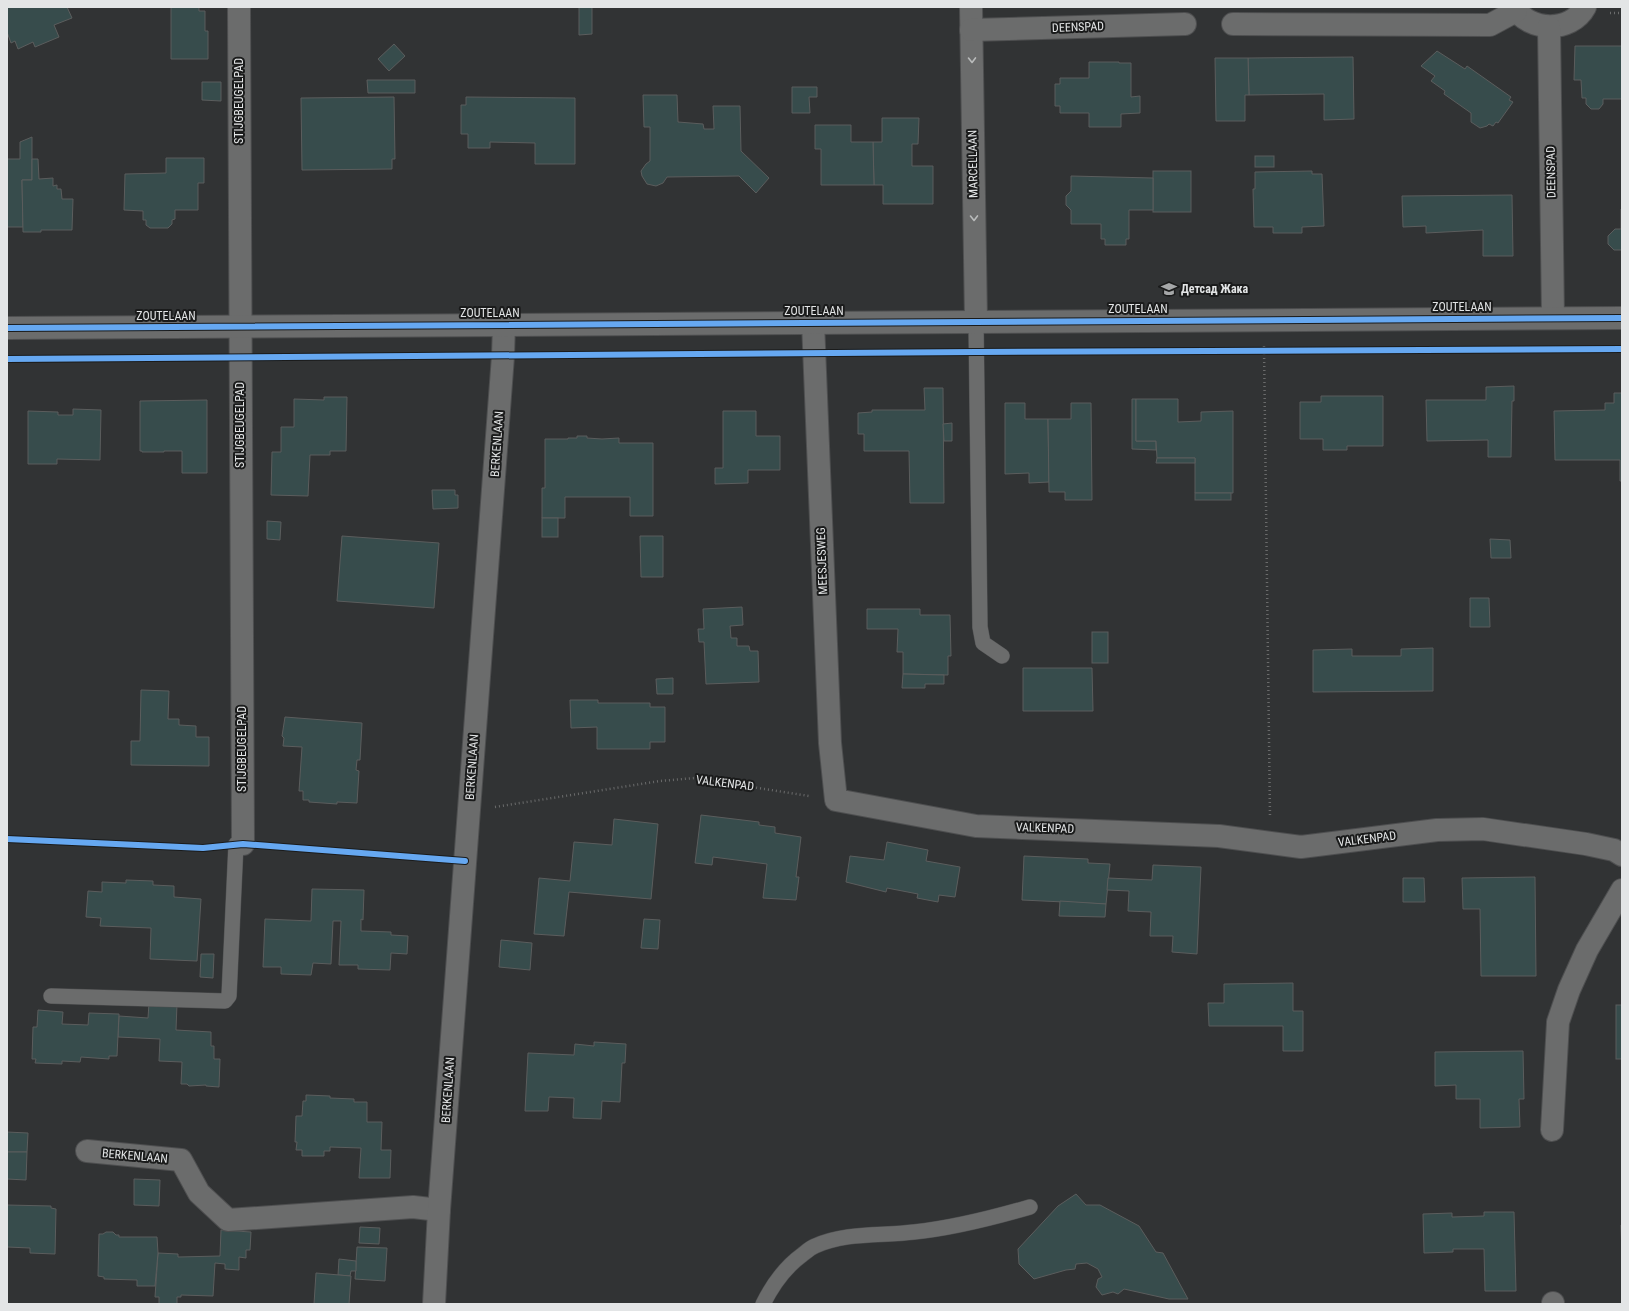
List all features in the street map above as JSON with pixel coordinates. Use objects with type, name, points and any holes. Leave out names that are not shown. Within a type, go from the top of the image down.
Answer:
[{"type":"street","name":"STIJGBEUGELPAD","points":[[239,7],[239,844]]},
{"type":"street","name":"MARCELLAAN","points":[[971,7],[976,321]]},
{"type":"street","points":[[1233,24],[1490,25],[1515,9],[1525,19],[1536,25],[1549,27],[1562,25],[1574,19],[1585,7]]},
{"type":"street","name":"DEENSPAD","points":[[971,30],[1185,24]]},
{"type":"street","name":"DEENSPAD","points":[[1549,27],[1553,318]]},
{"type":"street","name":"ZOUTELAAN","points":[[7,328],[1264,319],[1622,318]]},
{"type":"street","name":"MEESJESWEG","points":[[813,322],[830,743],[836,800]]},
{"type":"street","name":"BERKENLAAN","points":[[434,1304],[439,1210],[503,356],[504,324]]},
{"type":"street","name":"VALKENPAD","points":[[836,800],[976,826],[1219,836],[1301,847],[1437,830],[1483,829],[1586,844],[1614,850],[1622,855]]},
{"type":"street","points":[[1552,1130],[1558,1022],[1569,990],[1588,950],[1622,890]]},
{"type":"street","name":"BERKENLAAN","points":[[88,1152],[181,1160],[200,1193],[228,1220],[413,1207],[439,1210]]},
{"type":"lane","points":[[976,321],[980,627],[983,643],[1002,656]]},
{"type":"lane","points":[[51,996],[225,1001],[229,996],[239,844]]},
{"type":"lane","points":[[763,1304],[775,1281],[791,1263],[814,1246],[842,1238],[940,1229],[985,1220],[1030,1207]]},
{"type":"path","points":[[1264,319],[1270,844]]},
{"type":"path","points":[[1256,351],[1272,351]]},
{"type":"building","points":[[7,7],[67,7],[72,18],[54,25],[59,37],[35,47],[33,42],[18,49],[15,41],[11,43],[7,32]]},
{"type":"building","points":[[171,7],[199,7],[199,11],[205,11],[205,31],[208,31],[208,59],[171,59]]},
{"type":"building","points":[[579,7],[592,7],[592,34],[579,35]]},
{"type":"building","points":[[394,44],[405,56],[389,71],[378,59]]},
{"type":"building","points":[[1575,46],[1622,46],[1622,99],[1603,99],[1603,104],[1599,109],[1591,109],[1586,104],[1586,98],[1582,98],[1581,80],[1574,80]]},
{"type":"building","points":[[1437,51],[1465,69],[1467,66],[1511,97],[1509,100],[1513,102],[1498,123],[1496,122],[1493,126],[1489,124],[1480,128],[1471,122],[1471,113],[1444,94],[1445,91],[1431,81],[1435,76],[1421,66]]},
{"type":"building","points":[[1353,57],[1354,119],[1324,120],[1324,94],[1249,95],[1248,58]]},
{"type":"building","points":[[1215,58],[1248,58],[1249,95],[1245,95],[1245,121],[1216,121]]},
{"type":"building","points":[[1089,62],[1131,63],[1131,97],[1140,96],[1140,113],[1121,114],[1121,127],[1089,127],[1089,113],[1060,113],[1060,106],[1055,106],[1055,84],[1060,84],[1060,78],[1089,78]]},
{"type":"building","points":[[367,80],[415,80],[415,93],[368,93]]},
{"type":"building","points":[[202,82],[221,82],[221,101],[202,100]]},
{"type":"building","points":[[792,87],[817,87],[817,97],[809,97],[810,113],[792,113]]},
{"type":"building","points":[[643,95],[677,95],[678,122],[703,124],[704,129],[714,129],[713,106],[740,106],[741,151],[769,178],[756,193],[739,176],[667,177],[663,183],[656,186],[647,184],[641,171],[650,161],[650,127],[644,127]]},
{"type":"building","points":[[394,97],[395,159],[392,159],[392,169],[302,170],[301,98]]},
{"type":"building","points":[[466,97],[575,98],[575,164],[535,164],[535,143],[490,142],[490,148],[468,148],[468,134],[461,134],[461,105],[466,105]]},
{"type":"building","points":[[882,118],[919,118],[918,144],[912,144],[912,166],[933,166],[933,204],[883,204],[883,185],[874,185],[873,142],[882,142]]},
{"type":"building","points":[[815,125],[851,125],[851,142],[873,142],[874,185],[821,185],[821,149],[815,149]]},
{"type":"building","points":[[32,137],[32,180],[22,180],[23,227],[7,227],[7,159],[20,159],[20,142]]},
{"type":"building","points":[[1255,156],[1274,156],[1274,167],[1255,167]]},
{"type":"building","points":[[166,158],[204,158],[204,183],[198,183],[198,210],[175,210],[175,219],[172,220],[172,224],[168,228],[150,228],[146,225],[146,220],[143,220],[143,211],[124,210],[125,174],[166,173]]},
{"type":"building","points":[[32,159],[38,159],[39,179],[53,178],[53,186],[57,185],[57,189],[61,189],[62,199],[73,199],[72,230],[41,230],[41,232],[23,232],[22,180],[32,180]]},
{"type":"building","points":[[1153,171],[1191,171],[1191,212],[1153,212]]},
{"type":"building","points":[[1312,171],[1312,174],[1322,174],[1324,226],[1302,227],[1302,233],[1273,233],[1273,227],[1254,227],[1253,189],[1255,189],[1255,172]]},
{"type":"building","points":[[1071,176],[1153,178],[1153,210],[1129,210],[1129,239],[1126,239],[1126,245],[1105,245],[1105,239],[1101,239],[1101,224],[1071,224],[1071,210],[1066,205],[1066,196],[1071,191]]},
{"type":"building","points":[[1512,195],[1513,256],[1483,256],[1483,230],[1426,233],[1426,226],[1403,227],[1402,196]]},
{"type":"building","points":[[1621,209],[1622,250],[1614,250],[1608,244],[1608,236],[1615,229],[1621,229]]},
{"type":"building","points":[[1514,386],[1514,401],[1512,401],[1511,457],[1488,457],[1488,440],[1427,441],[1426,400],[1486,400],[1486,387]]},
{"type":"building","points":[[924,388],[943,388],[944,503],[910,503],[909,451],[864,451],[864,434],[858,434],[858,413],[872,412],[872,410],[925,410]]},
{"type":"building","points":[[1614,393],[1622,393],[1622,481],[1620,481],[1620,460],[1555,460],[1554,411],[1605,410],[1605,403],[1614,403]]},
{"type":"building","points":[[1321,396],[1383,396],[1383,446],[1347,446],[1347,450],[1323,450],[1323,439],[1300,439],[1300,402],[1321,402]]},
{"type":"building","points":[[324,397],[347,397],[346,451],[330,451],[330,455],[310,455],[308,496],[271,495],[272,452],[281,452],[281,427],[294,427],[294,399],[324,400]]},
{"type":"building","points":[[1132,399],[1136,399],[1136,441],[1156,441],[1156,450],[1132,449]]},
{"type":"building","points":[[1136,399],[1178,399],[1178,422],[1201,421],[1201,412],[1233,411],[1233,493],[1195,493],[1195,458],[1157,458],[1156,441],[1136,441]]},
{"type":"building","points":[[207,400],[207,473],[182,473],[182,451],[140,451],[140,401]]},
{"type":"building","points":[[1005,403],[1025,403],[1025,419],[1048,419],[1049,482],[1029,483],[1029,473],[1005,474]]},
{"type":"building","points":[[1071,403],[1091,403],[1092,500],[1065,500],[1065,492],[1049,492],[1048,419],[1071,419]]},
{"type":"building","points":[[73,409],[101,410],[100,460],[57,459],[57,464],[28,464],[28,411],[58,412],[58,415],[73,415]]},
{"type":"building","points":[[723,411],[756,411],[756,436],[780,436],[780,470],[748,470],[748,483],[715,484],[715,468],[723,468]]},
{"type":"building","points":[[952,423],[952,441],[944,441],[943,424]]},
{"type":"building","points":[[577,436],[602,439],[619,438],[619,443],[653,443],[653,516],[630,516],[630,497],[565,497],[565,518],[542,518],[542,488],[545,488],[545,439],[568,439],[577,438]]},
{"type":"building","points":[[1157,458],[1195,458],[1195,463],[1156,463]]},
{"type":"building","points":[[432,490],[455,490],[455,495],[458,495],[458,508],[433,509]]},
{"type":"building","points":[[1195,493],[1231,493],[1231,500],[1195,500]]},
{"type":"building","points":[[542,518],[558,518],[558,537],[542,537]]},
{"type":"building","points":[[267,521],[281,522],[280,540],[267,539]]},
{"type":"building","points":[[342,536],[439,543],[434,608],[337,601]]},
{"type":"building","points":[[640,536],[663,536],[663,577],[641,577]]},
{"type":"building","points":[[1490,539],[1510,540],[1511,558],[1491,558]]},
{"type":"building","points":[[1470,598],[1489,598],[1490,627],[1470,627]]},
{"type":"building","points":[[742,607],[743,625],[730,626],[731,638],[737,638],[737,646],[749,646],[750,651],[758,651],[759,682],[706,684],[704,642],[699,642],[698,629],[704,629],[703,609]]},
{"type":"building","points":[[867,609],[920,609],[920,615],[950,615],[951,656],[948,656],[948,675],[903,674],[903,652],[897,652],[898,629],[867,629]]},
{"type":"building","points":[[1092,632],[1108,632],[1108,663],[1092,663]]},
{"type":"building","points":[[1433,648],[1433,691],[1313,692],[1313,650],[1352,649],[1352,656],[1401,656],[1401,649]]},
{"type":"building","points":[[1023,668],[1092,668],[1093,711],[1023,711]]},
{"type":"building","points":[[903,674],[944,675],[944,684],[925,684],[925,688],[902,688]]},
{"type":"building","points":[[673,678],[673,694],[657,694],[656,679]]},
{"type":"building","points":[[141,690],[169,691],[168,719],[179,719],[179,725],[196,726],[196,737],[209,737],[209,766],[131,765],[131,741],[140,741]]},
{"type":"building","points":[[570,700],[598,700],[598,703],[650,703],[650,707],[665,707],[665,742],[650,742],[650,749],[597,749],[597,727],[571,728]]},
{"type":"building","points":[[285,717],[362,723],[360,760],[357,760],[356,770],[359,771],[357,803],[337,802],[337,804],[309,802],[309,800],[303,800],[303,791],[299,791],[302,747],[283,746],[284,738],[282,736]]},
{"type":"building","points":[[701,815],[759,822],[759,825],[775,827],[775,833],[801,837],[796,877],[799,877],[796,900],[763,898],[767,864],[713,857],[712,865],[695,863]]},
{"type":"building","points":[[614,819],[658,824],[651,899],[569,892],[564,936],[534,934],[539,878],[570,881],[574,842],[612,845]]},
{"type":"building","points":[[887,842],[928,850],[926,861],[960,867],[955,897],[939,895],[938,902],[917,898],[918,894],[887,888],[886,892],[846,882],[850,856],[884,860]]},
{"type":"building","points":[[1024,856],[1088,859],[1088,863],[1110,864],[1106,904],[1022,900]]},
{"type":"building","points":[[1153,865],[1201,867],[1197,954],[1172,952],[1173,936],[1150,936],[1151,912],[1128,911],[1129,891],[1107,890],[1108,878],[1152,880]]},
{"type":"building","points":[[1535,877],[1536,976],[1481,976],[1480,909],[1463,909],[1462,878]]},
{"type":"building","points":[[1403,878],[1424,878],[1425,902],[1403,902]]},
{"type":"building","points":[[126,880],[153,881],[153,885],[174,886],[174,897],[201,899],[197,961],[150,959],[151,928],[100,926],[101,918],[86,917],[88,891],[102,892],[102,882],[126,883]]},
{"type":"building","points":[[312,889],[364,890],[361,931],[391,932],[391,935],[408,936],[407,954],[391,953],[390,970],[358,969],[358,965],[339,965],[341,921],[333,921],[331,964],[313,963],[311,975],[281,974],[281,967],[263,967],[265,919],[311,921]]},
{"type":"building","points":[[1060,901],[1106,904],[1105,917],[1059,916]]},
{"type":"building","points":[[644,919],[660,920],[658,949],[641,948]]},
{"type":"building","points":[[501,940],[532,943],[530,970],[499,967]]},
{"type":"building","points":[[201,954],[214,954],[213,978],[200,977]]},
{"type":"building","points":[[1293,983],[1293,1011],[1303,1011],[1303,1051],[1283,1051],[1283,1026],[1209,1026],[1208,1003],[1224,1003],[1224,984]]},
{"type":"building","points":[[149,1003],[177,1004],[176,1030],[211,1032],[211,1046],[214,1046],[214,1059],[220,1059],[219,1087],[206,1085],[189,1086],[187,1084],[181,1084],[182,1062],[159,1061],[160,1039],[118,1037],[119,1016],[148,1018]]},
{"type":"building","points":[[1616,1005],[1622,1005],[1622,1059],[1616,1059]]},
{"type":"building","points":[[38,1010],[63,1012],[62,1024],[88,1025],[89,1013],[119,1014],[117,1056],[109,1056],[109,1059],[81,1057],[80,1062],[62,1061],[62,1064],[35,1063],[36,1059],[32,1059],[33,1027],[37,1027]]},
{"type":"building","points":[[594,1042],[626,1044],[625,1063],[622,1063],[620,1102],[602,1101],[601,1119],[573,1118],[574,1098],[549,1097],[548,1111],[525,1111],[528,1053],[574,1055],[575,1044],[594,1046]]},
{"type":"building","points":[[1523,1051],[1524,1099],[1519,1099],[1520,1127],[1480,1128],[1480,1099],[1456,1099],[1456,1085],[1435,1086],[1435,1052]]},
{"type":"building","points":[[306,1095],[330,1096],[330,1098],[354,1099],[354,1102],[367,1102],[367,1122],[382,1122],[381,1150],[391,1150],[390,1178],[359,1178],[361,1148],[330,1147],[330,1151],[324,1151],[324,1156],[302,1156],[302,1150],[296,1150],[296,1116],[302,1116],[303,1101],[306,1101]]},
{"type":"building","points":[[7,1132],[28,1133],[27,1152],[7,1152]]},
{"type":"building","points":[[7,1152],[27,1152],[26,1180],[7,1179]]},
{"type":"building","points":[[134,1179],[160,1180],[159,1206],[134,1205]]},
{"type":"building","points":[[1076,1194],[1086,1205],[1100,1205],[1139,1226],[1156,1252],[1163,1253],[1188,1299],[1169,1299],[1124,1289],[1118,1294],[1113,1292],[1102,1295],[1096,1287],[1098,1279],[1102,1277],[1098,1269],[1087,1263],[1076,1264],[1075,1269],[1034,1279],[1019,1264],[1018,1249],[1058,1206]]},
{"type":"building","points":[[7,1205],[51,1206],[51,1208],[56,1209],[55,1254],[30,1253],[30,1248],[7,1247]]},
{"type":"building","points":[[1484,1212],[1514,1212],[1516,1291],[1485,1291],[1484,1249],[1453,1249],[1453,1252],[1424,1253],[1423,1214],[1452,1213],[1452,1217],[1484,1216]]},
{"type":"building","points":[[1621,1225],[1622,1225],[1622,1257]]},
{"type":"building","points":[[360,1227],[380,1228],[379,1244],[359,1243]]},
{"type":"building","points":[[221,1230],[251,1232],[250,1250],[246,1250],[246,1258],[239,1257],[239,1270],[225,1269],[225,1264],[215,1263],[213,1296],[181,1295],[181,1297],[177,1297],[177,1304],[159,1304],[159,1297],[155,1297],[158,1253],[178,1254],[178,1257],[220,1256]]},
{"type":"building","points":[[113,1232],[116,1235],[119,1235],[119,1237],[157,1237],[158,1253],[155,1286],[137,1286],[137,1280],[104,1279],[104,1277],[98,1276],[99,1234]]},
{"type":"building","points":[[357,1247],[387,1248],[385,1281],[355,1279]]},
{"type":"building","points":[[339,1259],[356,1261],[356,1271],[351,1271],[350,1276],[338,1275]]},
{"type":"building","points":[[316,1273],[351,1276],[349,1304],[314,1304]]},
{"type":"cycle path","points":[[7,328],[1622,318]]},
{"type":"cycle path","points":[[7,359],[1622,349]]},
{"type":"cycle path","points":[[7,839],[203,848],[243,844],[465,861]]},
{"type":"place","name":"Детсад Жака","points":[[1169,289]]}]
